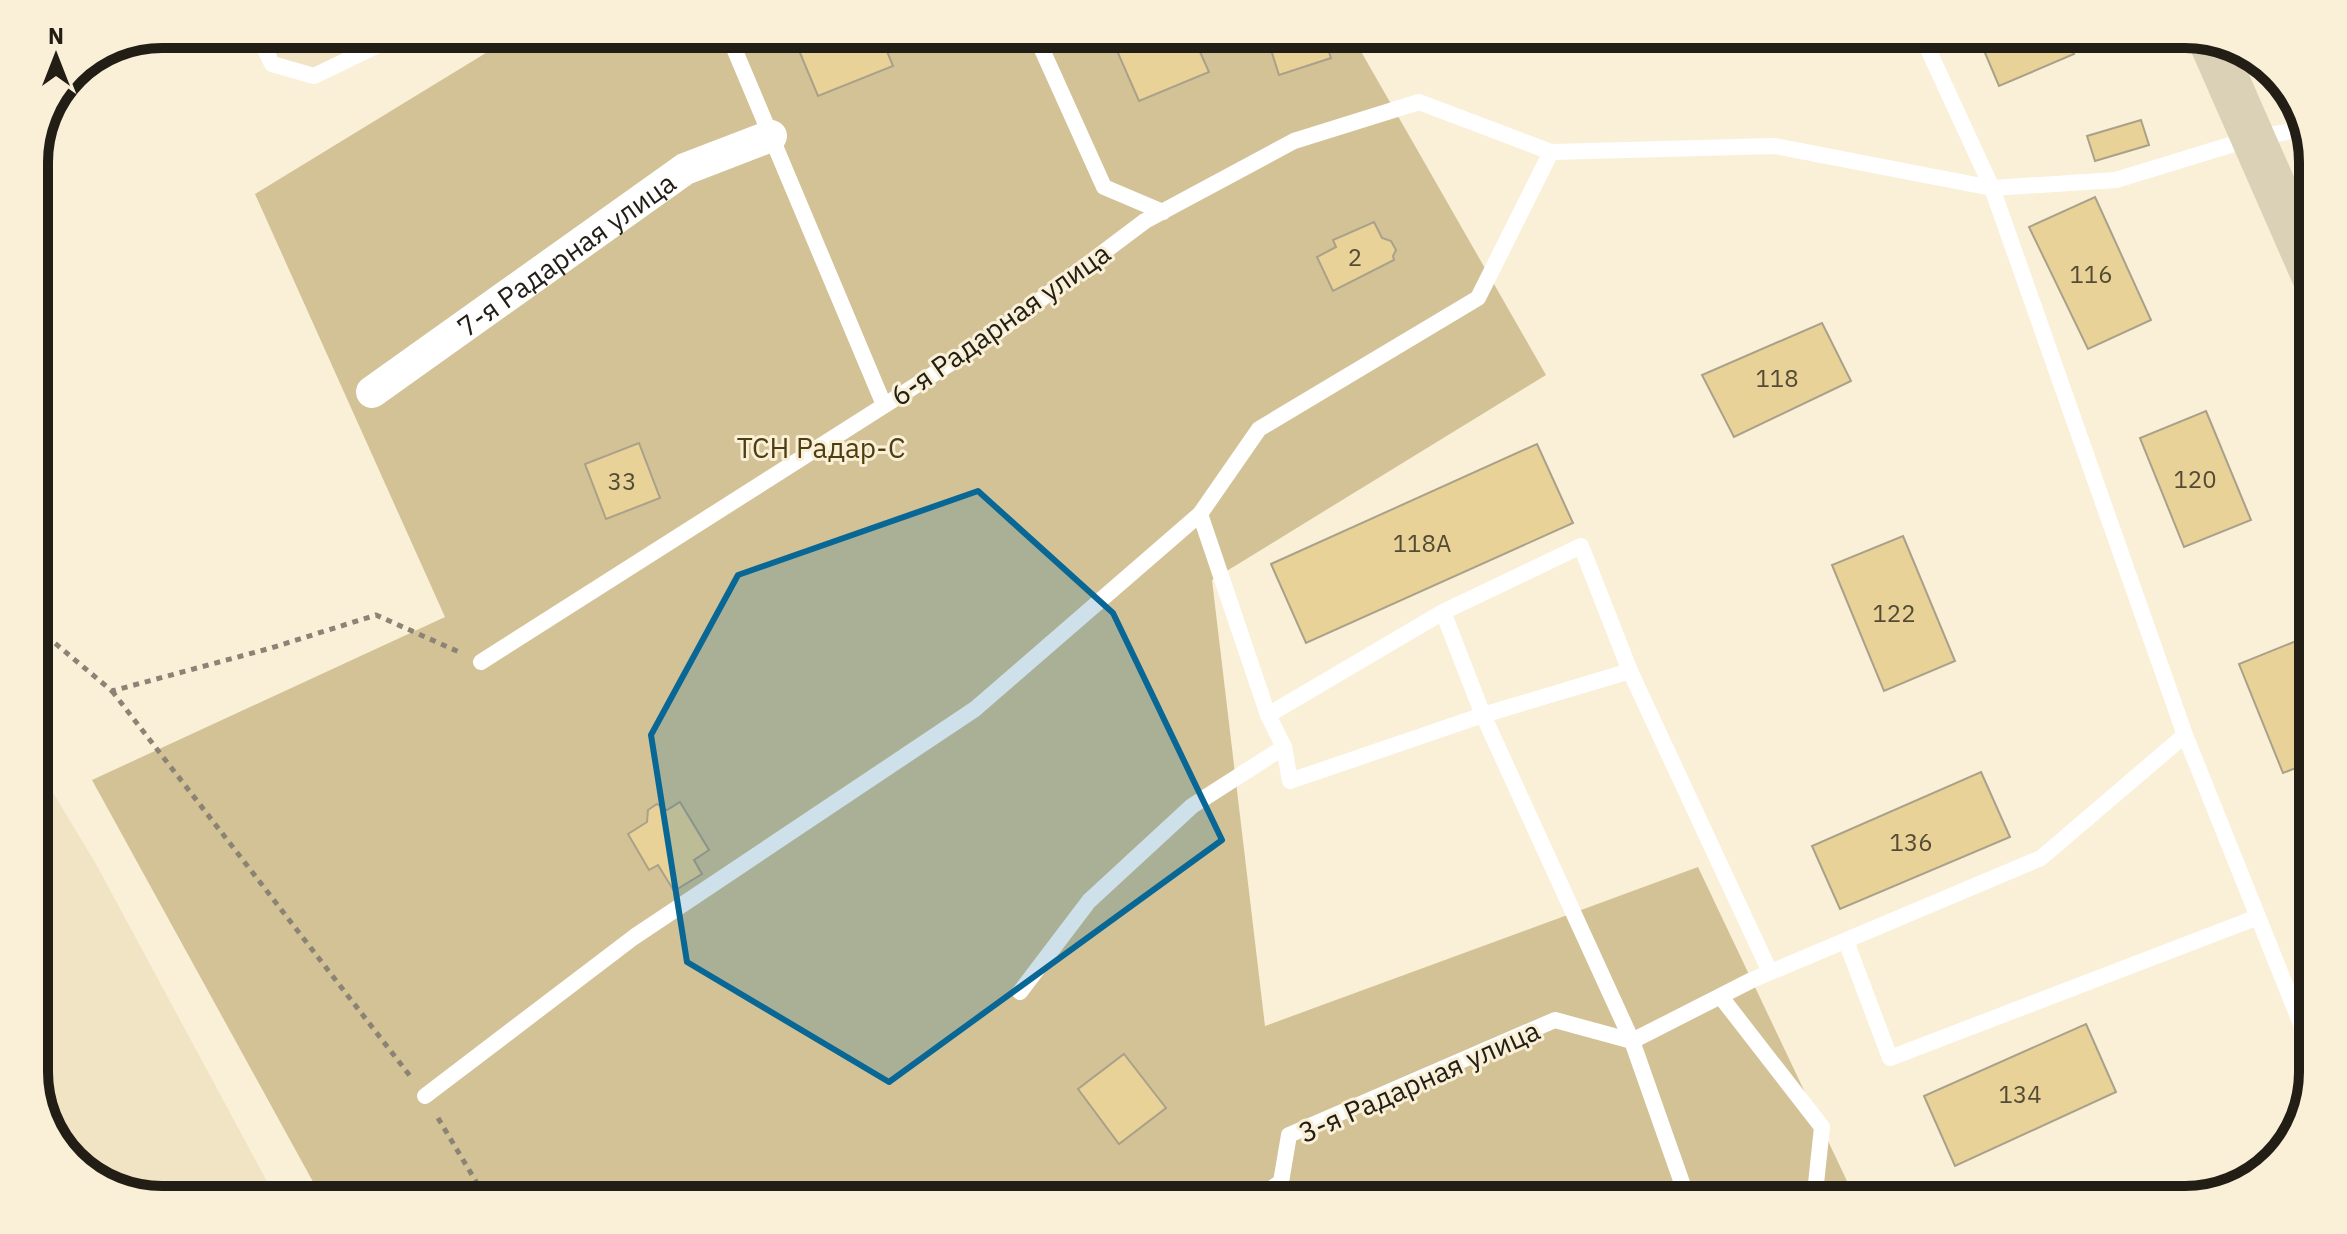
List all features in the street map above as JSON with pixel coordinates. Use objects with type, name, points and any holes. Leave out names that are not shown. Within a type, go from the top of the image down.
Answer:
[{"type":"main road","points":[[2215,52],[2299,243]]},
{"type":"street","name":"7-я Радарная улица","points":[[372,392],[685,169],[771,136]]},
{"type":"lane","points":[[265,48],[272,64],[314,76],[369,48]]},
{"type":"lane","points":[[734,48],[884,405]]},
{"type":"lane","points":[[1041,48],[1104,187],[1163,212]]},
{"type":"lane","points":[[1927,48],[1992,188],[2185,735],[2299,1019]]},
{"type":"lane","name":"6-я Радарная улица","points":[[481,662],[984,342],[1145,221],[1294,141],[1419,102],[1551,152]]},
{"type":"lane","points":[[425,1096],[634,937],[975,709],[1200,514],[1259,429],[1478,298],[1551,152],[1775,146],[1992,188],[2116,180],[2253,138],[2295,131]]},
{"type":"lane","points":[[1200,514],[1268,715],[1284,747],[1290,781],[1483,715],[1630,671]]},
{"type":"lane","points":[[1268,715],[1443,612],[1581,546],[1630,671],[1770,972]]},
{"type":"lane","points":[[1443,612],[1483,715],[1632,1041],[1683,1186]]},
{"type":"lane","points":[[1632,1041],[1752,980],[2041,858],[2185,735]]},
{"type":"lane","points":[[1020,992],[1089,901],[1192,806],[1284,747]]},
{"type":"lane","points":[[1846,941],[1890,1058],[2258,917]]},
{"type":"lane","points":[[1721,997],[1822,1127],[1816,1186]]},
{"type":"lane","name":"3-я Радарная улица","points":[[1275,1186],[1281,1182],[1289,1135],[1555,1020],[1632,1041]]},
{"type":"path","points":[[112,691],[271,648],[376,615],[481,662]]},
{"type":"path","points":[[48,640],[112,691],[425,1096],[479,1186]]},
{"type":"highlighted area","points":[[978,491],[1113,613],[1222,840],[889,1082],[687,962],[651,735],[738,575]]},
{"type":"shaded area","points":[[250,48],[393,48],[314,76]]},
{"type":"shaded area","points":[[48,784],[96,864],[269,1186],[162,1186],[132,1182],[111,1174],[87,1158],[60,1123],[48,1080]]},
{"type":"green space","name":"ТСН Радар-С","points":[[494,48],[1359,48],[1546,375],[1212,580],[1265,1026],[1698,867],[1849,1186],[315,1186],[92,780],[445,617],[255,194]]},
{"type":"building","points":[[798,48],[886,48],[893,66],[818,96]]},
{"type":"building","points":[[1116,48],[1198,48],[1209,72],[1139,101]]},
{"type":"building","points":[[1270,48],[1328,48],[1331,58],[1279,75]]},
{"type":"building","points":[[1983,48],[2071,48],[2074,54],[1999,86]]},
{"type":"building","points":[[2141,120],[2149,145],[2095,161],[2087,136]]},
{"type":"building","points":[[2095,197],[2151,320],[2088,349],[2029,227]]},
{"type":"building","points":[[1374,222],[1382,238],[1391,241],[1396,250],[1394,260],[1333,291],[1317,257],[1336,247],[1333,240]]},
{"type":"building","points":[[1822,323],[1851,381],[1734,437],[1702,375]]},
{"type":"building","points":[[2206,411],[2251,520],[2184,547],[2140,438]]},
{"type":"building","points":[[639,443],[660,498],[606,519],[585,464]]},
{"type":"building","points":[[1537,444],[1573,523],[1306,643],[1271,564]]},
{"type":"building","points":[[1903,536],[1955,661],[1884,691],[1832,565]]},
{"type":"building","points":[[2299,640],[2299,767],[2283,773],[2239,664]]},
{"type":"building","points":[[1981,772],[2010,837],[1840,909],[1812,846]]},
{"type":"building","points":[[680,802],[709,850],[694,860],[702,874],[674,891],[658,865],[649,870],[628,834],[647,822],[648,810],[657,804],[667,810]]},
{"type":"building","points":[[2086,1024],[2116,1092],[1955,1166],[1924,1096]]},
{"type":"building","points":[[1124,1054],[1166,1108],[1119,1144],[1078,1089]]}]
